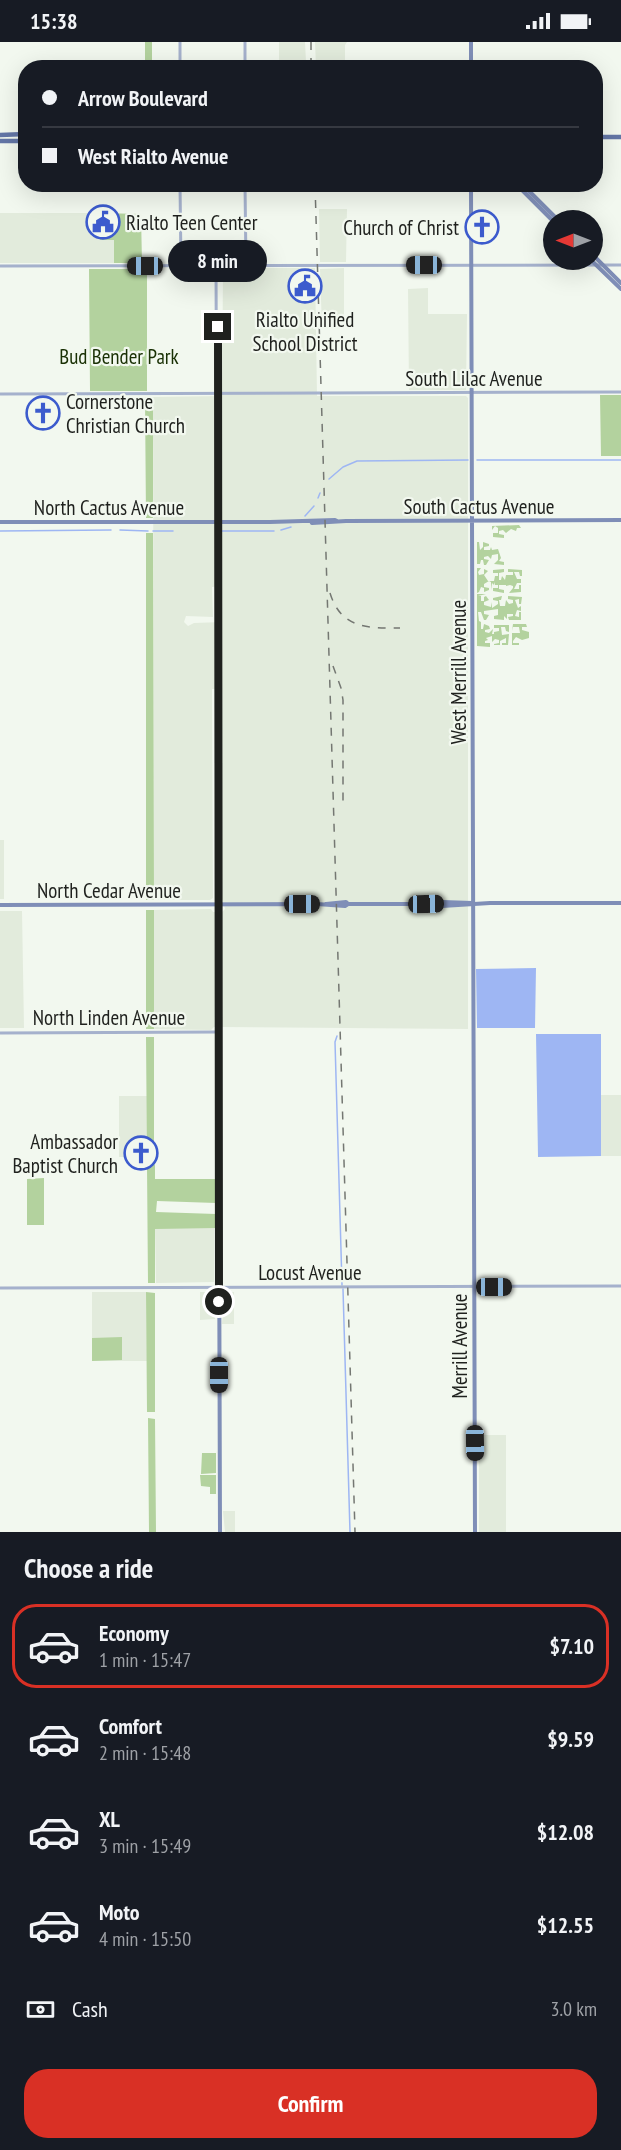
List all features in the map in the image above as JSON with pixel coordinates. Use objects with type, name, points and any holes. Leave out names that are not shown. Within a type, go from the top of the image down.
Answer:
[{"type":"main road","points":[[471,42],[471,60]]},
{"type":"main road","points":[[0,135],[18,134]]},
{"type":"main road","points":[[603,137],[621,137]]},
{"type":"main road","points":[[0,141],[18,141]]},
{"type":"main road","name":"West Merrill Avenue","points":[[471,192],[474,1159]]},
{"type":"main road","points":[[524,192],[543,211]]},
{"type":"main road","points":[[530,192],[548,210]]},
{"type":"main road","points":[[603,265],[621,283]]},
{"type":"main road","points":[[601,270],[621,289]]},
{"type":"main road","name":"South Cactus Avenue","points":[[217,522],[621,520]]},
{"type":"main road","name":"North Cactus Avenue","points":[[0,522],[217,522]]},
{"type":"main road","points":[[217,522],[220,1532]]},
{"type":"main road","name":"North Cedar Avenue","points":[[0,905],[325,904],[345,902],[348,904],[439,904],[442,906],[473,903],[621,903]]},
{"type":"main road","name":"Merrill Avenue","points":[[474,1159],[475,1532]]},
{"type":"street","points":[[180,42],[180,60]]},
{"type":"street","points":[[245,42],[245,60]]},
{"type":"street","points":[[180,192],[180,265]]},
{"type":"street","points":[[245,192],[246,265]]},
{"type":"street","points":[[217,282],[221,271],[241,258],[245,247]]},
{"type":"street","points":[[180,249],[187,261],[200,266]]},
{"type":"street","points":[[0,266],[543,265]]},
{"type":"street","points":[[603,265],[621,265]]},
{"type":"street","points":[[206,266],[212,270],[217,282]]},
{"type":"street","points":[[216,266],[217,522]]},
{"type":"street","name":"South Lilac Avenue","points":[[0,394],[621,392]]},
{"type":"street","name":"North Linden Avenue","points":[[0,1033],[218,1032]]},
{"type":"street","name":"Locust Avenue","points":[[0,1288],[621,1286]]},
{"type":"shaded area","points":[[279,42],[305,42],[306,60],[279,60]]},
{"type":"shaded area","points":[[315,42],[347,42],[345,60],[316,60]]},
{"type":"shaded area","points":[[319,209],[347,209],[346,262],[320,262]]},
{"type":"shaded area","points":[[0,213],[100,213],[100,240],[114,240],[114,263],[0,263]]},
{"type":"shaded area","points":[[228,268],[315,268],[317,396],[466,396],[468,398],[468,1029],[214,1027],[211,1030],[154,1029],[154,910],[211,909],[213,912],[222,912],[225,909],[222,898],[222,689],[212,689],[213,898],[210,900],[154,900],[153,397],[222,396],[223,271]],"holes":[[[222,586],[222,622],[194,623],[188,626],[184,622],[186,616],[213,617],[212,587]]]},
{"type":"shaded area","points":[[344,268],[344,328],[322,329],[320,269]]},
{"type":"shaded area","points":[[428,288],[428,314],[467,314],[466,390],[409,390],[408,289]]},
{"type":"shaded area","points":[[0,840],[4,840],[4,899],[0,899]]},
{"type":"shaded area","points":[[0,911],[22,911],[24,1028],[0,1028]]},
{"type":"shaded area","points":[[601,1095],[621,1095],[621,1156],[601,1156]]},
{"type":"shaded area","points":[[119,1096],[147,1096],[147,1157],[119,1157]]},
{"type":"shaded area","points":[[155,1228],[214,1228],[214,1282],[156,1283]]},
{"type":"shaded area","points":[[92,1292],[146,1292],[147,1361],[92,1361]]},
{"type":"shaded area","points":[[200,1292],[213,1292],[215,1319],[200,1320]]},
{"type":"shaded area","points":[[225,1292],[234,1292],[234,1324],[222,1324]]},
{"type":"shaded area","points":[[479,1435],[506,1435],[506,1532],[479,1532]]},
{"type":"shaded area","points":[[223,1511],[235,1511],[235,1532],[225,1532]]},
{"type":"green space","points":[[145,42],[152,42],[152,60],[145,60]]},
{"type":"green space","points":[[100,213],[141,214],[142,263],[114,263],[114,240],[100,240]]},
{"type":"green space","name":"Bud Bender Park","points":[[89,269],[147,269],[147,391],[90,391]]},
{"type":"green space","points":[[600,395],[621,395],[621,456],[601,456]]},
{"type":"green space","points":[[145,397],[153,397],[153,518],[146,518]]},
{"type":"green space","points":[[519,525],[521,528],[517,528],[516,531],[511,529],[506,533],[503,530],[499,531],[504,538],[493,537],[493,533],[498,533],[498,528],[495,526],[492,530],[492,526]]},
{"type":"green space","points":[[146,533],[153,533],[154,900],[146,900]]},
{"type":"green space","points":[[477,542],[479,542],[480,550],[483,542],[489,544],[484,547],[484,550],[490,550],[491,547],[492,550],[498,549],[501,558],[499,561],[504,562],[504,565],[494,564],[498,560],[498,554],[492,555],[491,559],[488,556],[484,557],[489,560],[486,565],[483,560],[477,564]]},
{"type":"green space","points":[[477,568],[481,568],[479,575],[484,574],[484,569],[488,571],[484,575],[489,581],[484,584],[484,587],[489,590],[484,592],[484,588],[481,587],[477,593]]},
{"type":"green space","points":[[504,569],[504,572],[499,573],[499,580],[502,576],[505,580],[506,575],[513,575],[513,572],[508,572],[508,569],[522,570],[522,576],[519,572],[514,572],[517,579],[521,579],[521,583],[517,583],[514,589],[519,589],[521,585],[521,592],[509,593],[513,588],[510,585],[499,585],[499,589],[504,590],[504,593],[493,591],[493,588],[498,588],[498,585],[495,585],[495,582],[494,585],[492,583],[491,590],[489,581],[494,581],[495,576],[498,576],[498,573],[493,573],[493,570]]},
{"type":"green space","points":[[477,594],[486,594],[478,596],[481,596],[481,601],[484,601],[486,596],[489,600],[484,602],[484,605],[491,607],[492,602],[492,608],[498,604],[498,601],[493,598],[502,596],[499,600],[500,606],[505,606],[506,600],[509,604],[513,603],[508,596],[522,597],[521,604],[519,604],[519,599],[515,600],[518,608],[521,606],[521,611],[517,610],[515,616],[519,617],[519,612],[521,612],[521,620],[509,620],[508,617],[513,614],[507,614],[507,619],[504,616],[504,620],[494,619],[494,616],[498,615],[498,609],[484,611],[484,614],[489,615],[484,620],[481,612],[478,612],[481,629],[484,624],[489,626],[490,629],[485,632],[489,633],[493,629],[492,634],[494,634],[499,631],[499,628],[494,628],[494,625],[509,625],[509,632],[505,627],[501,627],[502,635],[509,634],[508,645],[502,645],[506,643],[506,638],[500,641],[500,645],[494,645],[499,643],[499,640],[495,639],[492,642],[492,636],[486,638],[488,640],[485,641],[485,643],[490,643],[490,647],[477,646]]},
{"type":"green space","points":[[513,624],[526,624],[527,627],[522,627],[522,630],[529,632],[529,638],[522,640],[516,637],[513,643],[519,643],[519,645],[512,645],[512,633],[520,633],[519,627],[513,627],[512,631]]},
{"type":"green space","points":[[146,910],[154,910],[154,1029],[146,1029]]},
{"type":"green space","points":[[146,1037],[154,1037],[154,1158],[147,1157]]},
{"type":"green space","points":[[155,1164],[155,1179],[215,1179],[216,1203],[157,1201],[156,1212],[216,1214],[216,1228],[155,1229],[155,1283],[148,1283],[147,1166]]},
{"type":"green space","points":[[44,1178],[44,1225],[27,1225],[27,1179]]},
{"type":"green space","points":[[146,1292],[155,1293],[155,1412],[147,1412]]},
{"type":"green space","points":[[122,1337],[122,1360],[92,1361],[92,1338]]},
{"type":"green space","points":[[148,1418],[155,1419],[156,1532],[149,1532]]},
{"type":"green space","points":[[202,1453],[216,1453],[216,1473],[201,1474]]},
{"type":"green space","points":[[200,1475],[216,1475],[216,1494],[210,1494],[210,1487],[201,1486]]},
{"type":"water","points":[[536,968],[535,1028],[477,1028],[476,969]]},
{"type":"water","points":[[536,1034],[601,1034],[601,1156],[538,1157]]},
{"type":"waterway","points":[[329,479],[343,467],[357,461],[468,460]]},
{"type":"waterway","points":[[477,460],[621,460]]},
{"type":"waterway","points":[[318,498],[320,493]]},
{"type":"waterway","points":[[305,516],[314,506]]},
{"type":"waterway","points":[[281,530],[291,527]]},
{"type":"waterway","points":[[0,531],[111,530]]},
{"type":"waterway","points":[[120,530],[148,531]]},
{"type":"waterway","points":[[153,531],[173,531]]},
{"type":"waterway","points":[[222,531],[274,531]]},
{"type":"waterway","points":[[337,1036],[335,1042],[342,1285]]},
{"type":"waterway","points":[[343,1289],[350,1532]]},
{"type":"railway","points":[[311,42],[311,60]]},
{"type":"railway","points":[[315,192],[355,1532]]},
{"type":"railway","points":[[330,593],[341,614],[349,620],[377,628],[400,628]]},
{"type":"railway","points":[[333,666],[343,700],[343,802]]},
{"type":"place","name":"Rialto Teen Center","points":[[103,222]]},
{"type":"place","name":"Church of Christ","points":[[482,227]]},
{"type":"place","name":"Rialto Unified School District","points":[[305,286]]},
{"type":"place","name":"Cornerstone Christian Church","points":[[43,413]]},
{"type":"place","name":"Ambassador Baptist Church","points":[[141,1153]]},
{"type":"route","points":[[218,327],[219,1302]]}]
